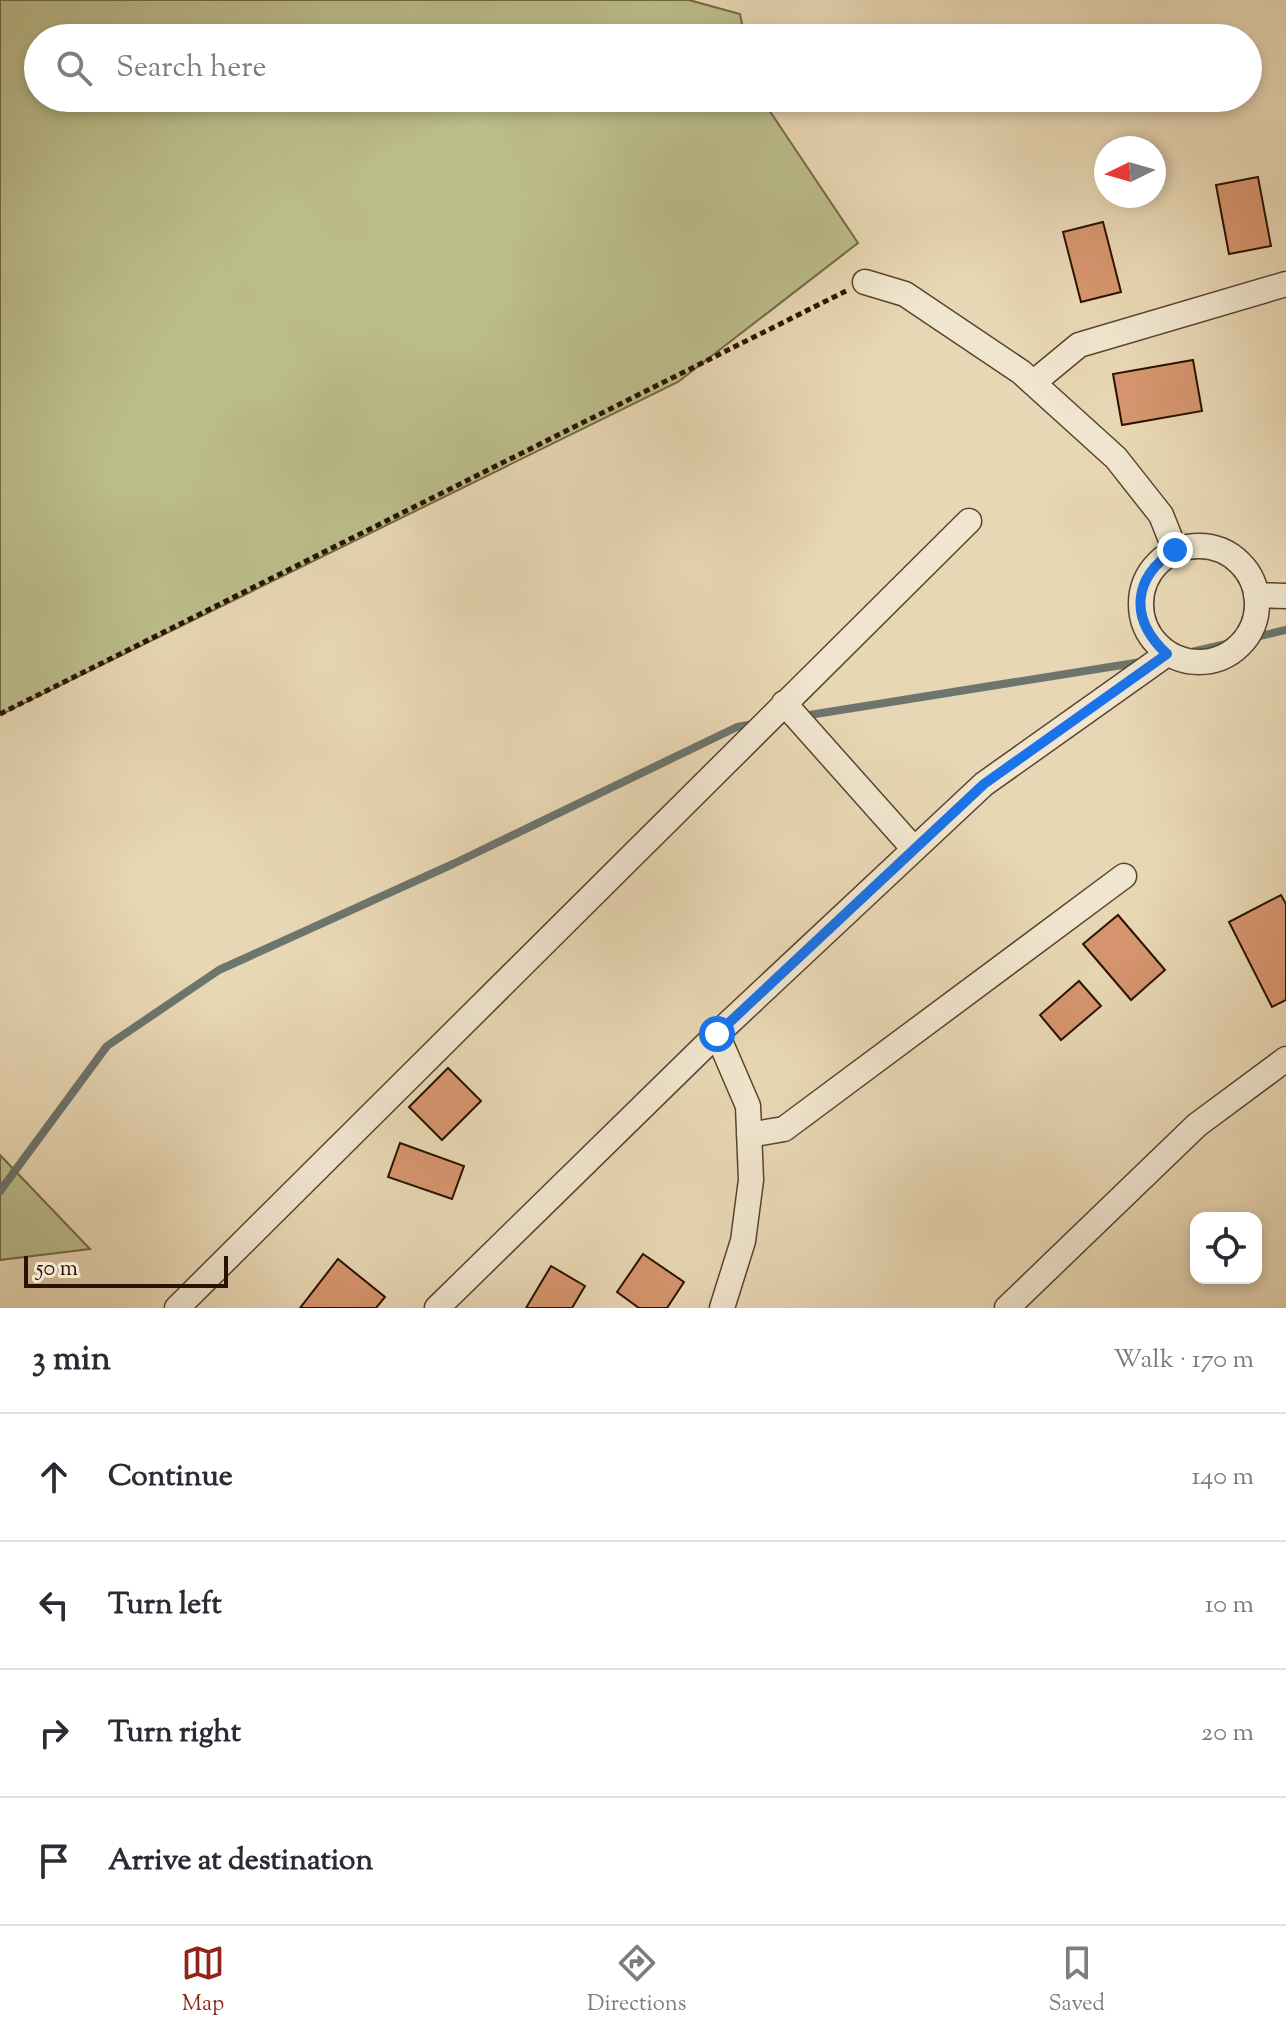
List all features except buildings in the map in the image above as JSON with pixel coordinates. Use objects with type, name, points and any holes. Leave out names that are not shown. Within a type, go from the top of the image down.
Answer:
[{"type":"street","points":[[865,282],[905,294],[1021,372],[1116,458],[1161,515],[1175,550]]},
{"type":"street","points":[[1033,383],[1079,345],[1286,284]]},
{"type":"street","points":[[177,1308],[969,521]]},
{"type":"street","points":[[1196,545],[1217,548],[1236,559],[1250,575],[1256,595],[1256,617],[1247,638],[1231,653],[1210,662],[1188,662],[1167,654],[1154,642],[1144,626],[1140,609],[1148,573],[1175,550],[1196,545]]},
{"type":"street","points":[[1256,595],[1286,596]]},
{"type":"street","points":[[437,1308],[717,1034],[984,784],[1167,654]]},
{"type":"street","points":[[784,703],[914,849]]},
{"type":"street","points":[[749,1135],[784,1129],[1124,876]]},
{"type":"street","points":[[717,1034],[748,1106],[751,1180],[743,1241],[722,1308]]},
{"type":"street","points":[[1007,1308],[1197,1125],[1286,1059]]},
{"type":"path","points":[[0,714],[865,282]]},
{"type":"green space","points":[[0,0],[689,0],[740,14],[742,24],[24,24],[24,112],[770,112],[858,243],[678,382],[0,715]]},
{"type":"green space","points":[[0,1155],[90,1249],[0,1260]]},
{"type":"waterway","points":[[1170,657],[1286,630]]},
{"type":"waterway","points":[[803,716],[1141,662]]},
{"type":"waterway","points":[[0,1191],[107,1046],[219,970],[453,864],[737,727],[754,724]]},
{"type":"route","points":[[717,1034],[984,784],[1167,654],[1154,642],[1144,626],[1140,609],[1148,573],[1175,550]]}]
